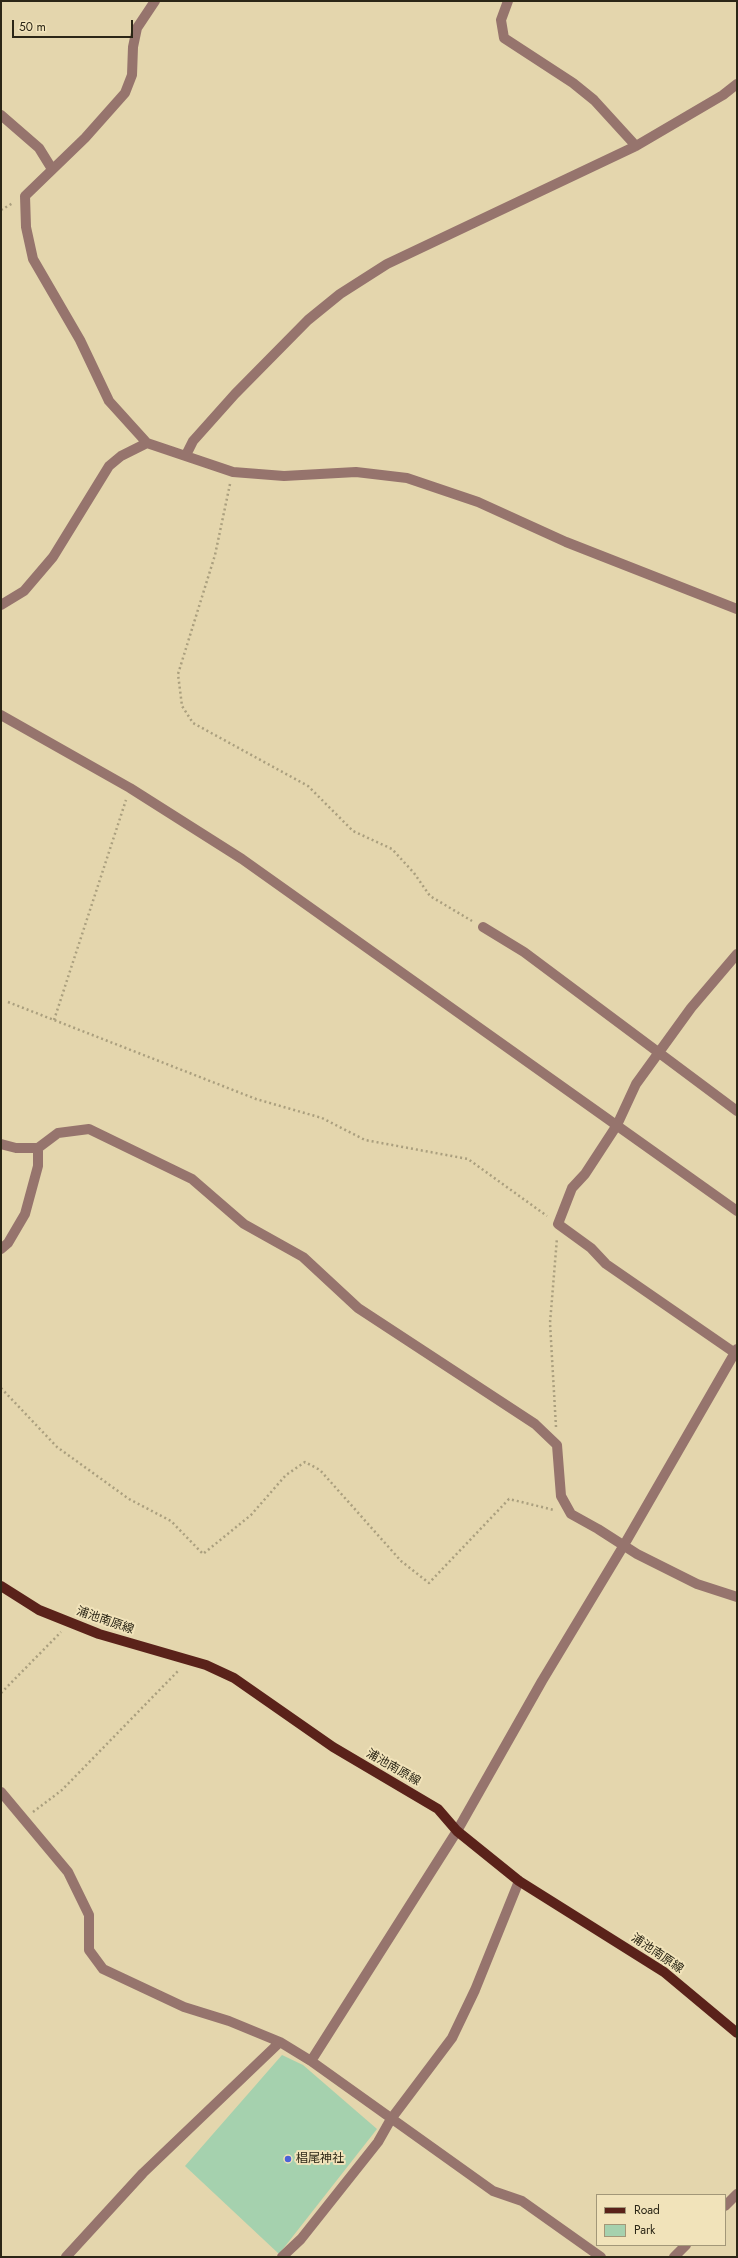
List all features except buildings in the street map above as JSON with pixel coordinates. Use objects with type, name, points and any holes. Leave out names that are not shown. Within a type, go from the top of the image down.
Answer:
[{"type":"main road","name":"浦池南原線","points":[[1,1586],[39,1610],[99,1634],[206,1665],[234,1678],[333,1747],[438,1809],[457,1831],[519,1881],[664,1972],[736,2031]]},
{"type":"street","points":[[155,1],[137,28],[133,47],[132,75],[125,93],[85,138],[25,196],[26,227],[33,259],[80,340],[109,401],[147,443],[233,472],[284,476],[356,472],[407,478],[478,502],[566,542],[737,609]]},
{"type":"street","points":[[508,1],[501,20],[504,38],[573,83],[594,100],[636,146]]},
{"type":"street","points":[[186,455],[193,441],[235,394],[308,320],[340,294],[387,264],[636,146],[722,95],[737,84]]},
{"type":"street","points":[[1,115],[39,148],[52,169]]},
{"type":"street","points":[[1,604],[24,590],[53,557],[109,466],[127,453],[147,443]]},
{"type":"street","points":[[1,715],[130,788],[242,859],[737,1211]]},
{"type":"street","points":[[483,927],[524,952],[658,1053],[737,1110]]},
{"type":"street","points":[[311,2061],[457,1831],[542,1681],[624,1545],[736,1351],[606,1264],[591,1248],[558,1224],[572,1188],[585,1174],[617,1125],[636,1084],[691,1008],[737,954]]},
{"type":"street","points":[[1,1144],[16,1148],[38,1148],[58,1133],[89,1129],[192,1179],[244,1224],[303,1258],[358,1308],[535,1424],[557,1445],[562,1496],[571,1514],[637,1554],[697,1584],[737,1598]]},
{"type":"street","points":[[1,1249],[8,1243],[25,1214],[38,1166],[38,1148]]},
{"type":"street","points":[[1,1792],[25,1818],[68,1872],[89,1914],[88,1950],[103,1969],[184,2007],[229,2022],[280,2042],[311,2061],[391,2120],[493,2191],[522,2201],[601,2257]]},
{"type":"street","points":[[282,2257],[301,2239],[378,2142],[391,2120],[452,2038],[475,1990],[519,1881]]},
{"type":"street","points":[[66,2257],[143,2173],[280,2042]]},
{"type":"street","points":[[726,2205],[737,2194]]},
{"type":"street","points":[[674,2257],[685,2246]]},
{"type":"path","points":[[233,472],[215,555],[178,674],[182,706],[193,723],[308,786],[353,831],[392,849],[414,873],[430,896],[483,927]]},
{"type":"path","points":[[54,1020],[130,788]]},
{"type":"path","points":[[8,1002],[256,1099],[322,1118],[365,1140],[468,1159],[558,1224],[550,1323],[557,1445]]},
{"type":"path","points":[[1,1388],[57,1447],[129,1499],[172,1521],[203,1554],[251,1515],[286,1475],[305,1462],[320,1470],[401,1561],[428,1583],[509,1500],[571,1514]]},
{"type":"path","points":[[1,1693],[70,1622]]},
{"type":"path","points":[[25,1818],[62,1790],[188,1660]]},
{"type":"green space","points":[[282,2055],[303,2065],[377,2129],[279,2254],[185,2166]]},
{"type":"place","name":"椙尾神社","points":[[288,2159]]}]
